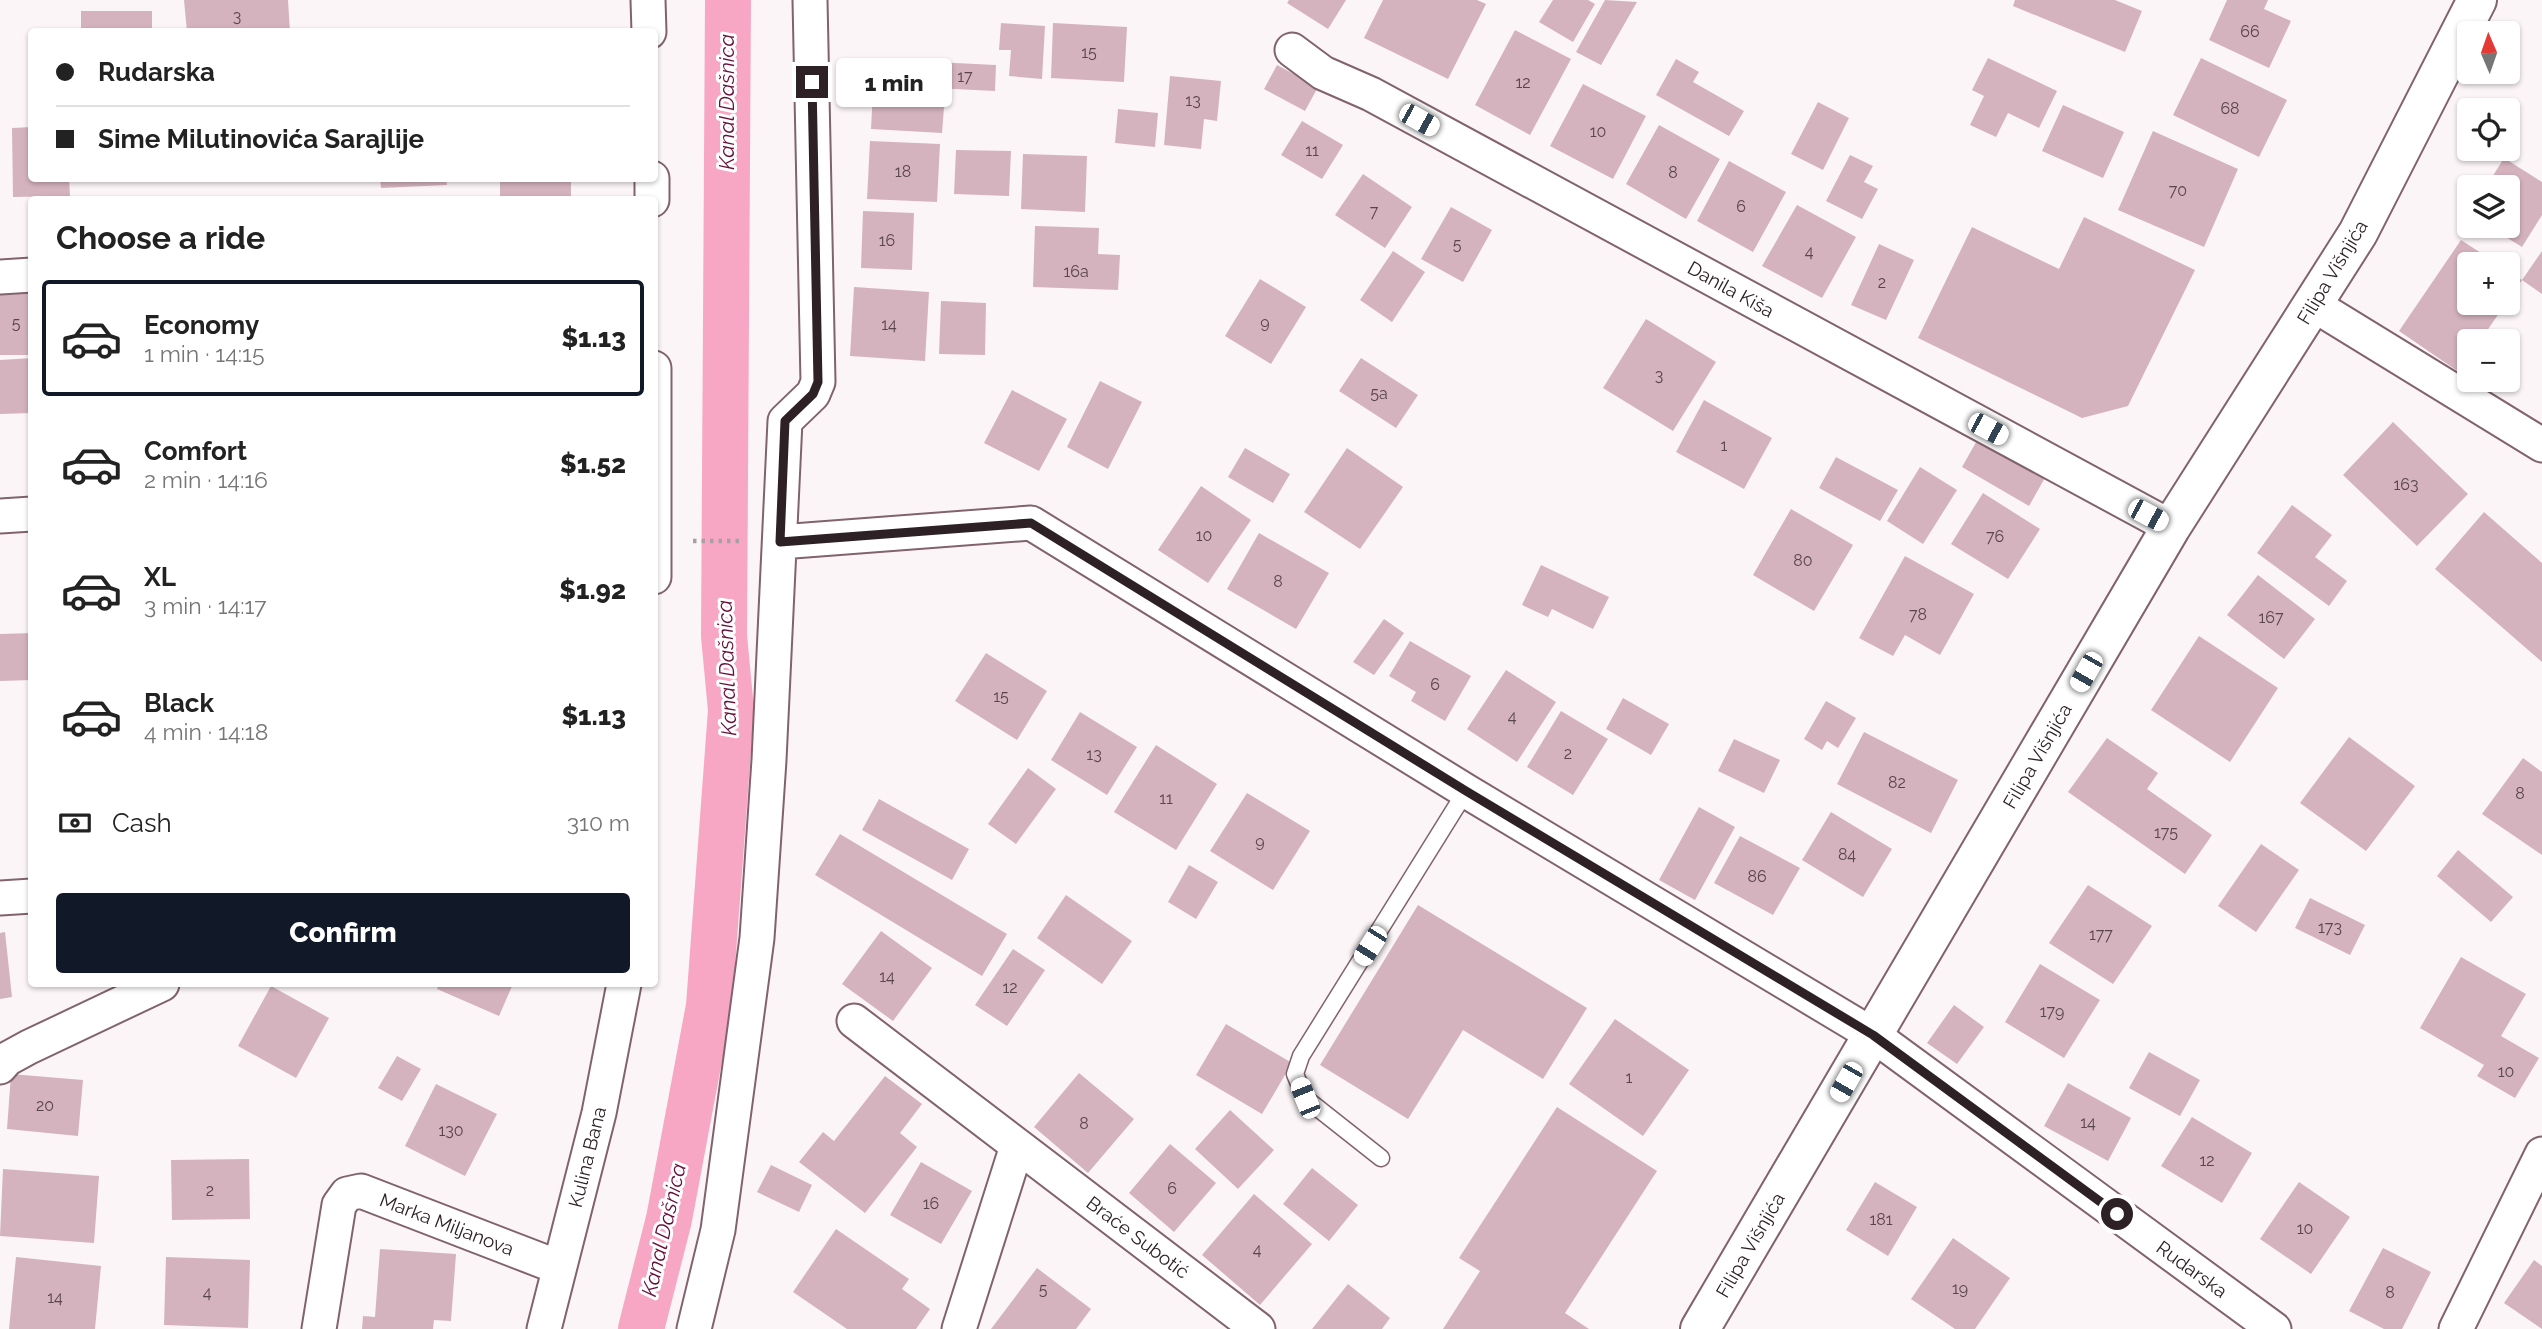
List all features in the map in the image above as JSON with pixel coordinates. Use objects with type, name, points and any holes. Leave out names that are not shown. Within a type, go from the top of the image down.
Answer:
[{"type":"main road","name":"Filipa Višnjića","points":[[1700,1329],[2171,527],[2314,305],[2357,233],[2477,0]]},
{"type":"street","points":[[648,0],[649,28]]},
{"type":"street","points":[[694,1329],[718,1230],[757,938],[769,760],[785,421],[813,394],[818,382],[810,0]]},
{"type":"street","name":"Danila Kiša","points":[[1292,50],[1323,73],[1371,94],[2171,527]]},
{"type":"street","points":[[0,277],[28,275]]},
{"type":"street","points":[[2314,305],[2542,445]]},
{"type":"street","points":[[0,516],[28,514]]},
{"type":"street","name":"Rudarska","points":[[780,542],[1031,523],[1466,791],[1873,1035],[2274,1329]]},
{"type":"street","points":[[0,898],[28,895]]},
{"type":"street","points":[[0,1066],[29,1047],[156,987]]},
{"type":"street","name":"Kulina Bana","points":[[544,1329],[599,1113],[623,987]]},
{"type":"street","name":"Braće Subotić","points":[[854,1021],[1258,1329]]},
{"type":"street","points":[[959,1329],[1017,1146]]},
{"type":"street","points":[[2456,1329],[2542,1154]]},
{"type":"street","name":"Marka Miljanova","points":[[319,1329],[339,1205],[347,1194],[361,1191],[558,1267]]},
{"type":"lane","points":[[1381,1158],[1305,1098],[1295,1074],[1301,1056],[1466,791]]},
{"type":"path","points":[[680,540],[744,541]]},
{"type":"building","points":[[184,0],[288,0],[290,28],[187,28]]},
{"type":"building","points":[[1289,0],[1346,0],[1328,29],[1287,3]]},
{"type":"building","points":[[1383,0],[1477,0],[1486,4],[1448,79],[1364,38]]},
{"type":"building","points":[[1553,0],[1588,0],[1595,4],[1573,42],[1539,22]]},
{"type":"building","points":[[1605,0],[1637,2],[1601,65],[1576,52]]},
{"type":"building","points":[[2015,0],[2115,0],[2142,11],[2125,52],[2013,6]]},
{"type":"building","points":[[2227,0],[2268,0],[2264,9],[2291,21],[2269,68],[2209,40]]},
{"type":"building","points":[[81,11],[152,11],[152,28],[81,28]]},
{"type":"building","points":[[1001,23],[1045,26],[1042,79],[1009,76],[1011,50],[999,50]]},
{"type":"building","points":[[1053,23],[1127,27],[1124,82],[1051,78]]},
{"type":"building","points":[[1515,30],[1571,59],[1530,135],[1475,105]]},
{"type":"building","points":[[1988,58],[2057,91],[2039,128],[2008,113],[1996,137],[1970,125],[1984,96],[1972,90]]},
{"type":"building","points":[[2201,58],[2287,100],[2259,157],[2173,115]]},
{"type":"building","points":[[1676,59],[1699,72],[1693,82],[1744,111],[1729,136],[1656,95]]},
{"type":"building","points":[[935,62],[996,65],[995,91],[934,88]]},
{"type":"building","points":[[1277,65],[1318,87],[1305,111],[1264,89]]},
{"type":"building","points":[[1170,76],[1221,81],[1217,121],[1204,119],[1201,149],[1164,145]]},
{"type":"building","points":[[1583,84],[1646,116],[1613,179],[1550,146]]},
{"type":"building","points":[[873,90],[945,95],[942,133],[871,129]]},
{"type":"building","points":[[1818,102],[1849,118],[1823,170],[1791,154]]},
{"type":"building","points":[[2063,105],[2124,132],[2103,178],[2042,151]]},
{"type":"building","points":[[1118,109],[1158,113],[1155,147],[1115,143]]},
{"type":"building","points":[[1302,121],[1343,145],[1322,179],[1281,155]]},
{"type":"building","points":[[1659,125],[1720,159],[1686,219],[1626,184]]},
{"type":"building","points":[[28,127],[28,182],[69,182],[70,196],[13,197],[12,128]]},
{"type":"building","points":[[2153,131],[2238,169],[2204,247],[2118,210]]},
{"type":"building","points":[[870,141],[940,144],[937,202],[867,199]]},
{"type":"building","points":[[956,150],[1011,151],[1009,196],[954,194]]},
{"type":"building","points":[[1023,154],[1087,156],[1085,212],[1021,209]]},
{"type":"building","points":[[1850,155],[1873,166],[1864,182],[1878,189],[1862,219],[1826,201]]},
{"type":"building","points":[[1729,161],[1786,192],[1753,252],[1697,221]]},
{"type":"building","points":[[2502,161],[2509,161],[2542,182],[2542,215],[2522,247],[2507,238],[2520,238],[2520,175],[2493,175]]},
{"type":"building","points":[[1363,174],[1412,207],[1385,248],[1335,215]]},
{"type":"building","points":[[380,182],[447,182],[447,185],[381,188]]},
{"type":"building","points":[[500,182],[571,182],[571,196],[500,196]]},
{"type":"building","points":[[1797,205],[1856,237],[1822,298],[1762,266]]},
{"type":"building","points":[[1451,207],[1492,230],[1463,282],[1421,259]]},
{"type":"building","points":[[863,211],[914,213],[912,270],[861,268]]},
{"type":"building","points":[[2084,217],[2195,270],[2128,406],[2082,418],[1918,338],[1972,227],[2059,269]]},
{"type":"building","points":[[1035,226],[1099,228],[1098,254],[1120,255],[1118,290],[1033,287]]},
{"type":"building","points":[[2461,240],[2480,252],[2457,252],[2457,315],[2498,315],[2488,329],[2457,329],[2457,371],[2399,331]]},
{"type":"building","points":[[1879,244],[1914,260],[1886,320],[1851,305]]},
{"type":"building","points":[[1393,251],[1425,272],[1392,322],[1360,300]]},
{"type":"building","points":[[2542,251],[2542,294],[2522,280]]},
{"type":"building","points":[[1260,279],[1306,307],[1271,364],[1225,336]]},
{"type":"building","points":[[854,287],[929,292],[925,361],[850,356]]},
{"type":"building","points":[[28,290],[28,355],[0,355],[0,291]]},
{"type":"building","points":[[941,301],[986,303],[985,355],[939,354]]},
{"type":"building","points":[[1646,319],[1716,362],[1673,431],[1603,388]]},
{"type":"building","points":[[28,358],[28,413],[0,414],[0,360]]},
{"type":"building","points":[[1361,358],[1418,395],[1396,428],[1339,391]]},
{"type":"building","points":[[1100,381],[1142,402],[1108,469],[1067,447]]},
{"type":"building","points":[[1012,390],[1067,419],[1039,471],[984,443]]},
{"type":"building","points":[[1704,400],[1772,438],[1744,489],[1676,452]]},
{"type":"building","points":[[2393,422],[2468,494],[2417,546],[2343,475]]},
{"type":"building","points":[[1979,437],[2046,476],[2029,506],[1962,467]]},
{"type":"building","points":[[1245,448],[1290,474],[1273,503],[1228,477]]},
{"type":"building","points":[[1347,448],[1403,487],[1360,549],[1304,512]]},
{"type":"building","points":[[1836,457],[1898,490],[1880,521],[1819,488]]},
{"type":"building","points":[[1920,467],[1957,490],[1923,544],[1887,521]]},
{"type":"building","points":[[1201,486],[1251,520],[1208,583],[1158,550]]},
{"type":"building","points":[[1983,493],[2040,529],[2008,579],[1951,544]]},
{"type":"building","points":[[2292,505],[2332,535],[2315,557],[2347,581],[2329,606],[2257,553]]},
{"type":"building","points":[[1791,509],[1853,545],[1814,611],[1753,575]]},
{"type":"building","points":[[2484,512],[2542,563],[2542,662],[2435,569]]},
{"type":"building","points":[[1259,533],[1329,573],[1296,629],[1227,589]]},
{"type":"building","points":[[1905,556],[1974,594],[1940,655],[1905,635],[1893,656],[1859,638]]},
{"type":"building","points":[[1541,565],[1609,597],[1593,629],[1552,609],[1548,617],[1522,605]]},
{"type":"building","points":[[2258,575],[2315,619],[2284,659],[2227,615]]},
{"type":"building","points":[[1384,619],[1404,633],[1374,675],[1353,662]]},
{"type":"building","points":[[28,633],[28,680],[0,681],[0,634]]},
{"type":"building","points":[[2199,636],[2278,688],[2230,762],[2151,710]]},
{"type":"building","points":[[1410,641],[1471,676],[1445,721],[1411,701],[1416,692],[1389,676]]},
{"type":"building","points":[[986,653],[1047,691],[1017,740],[955,701]]},
{"type":"building","points":[[1506,670],[1556,702],[1517,762],[1467,729]]},
{"type":"building","points":[[1623,698],[1669,724],[1651,755],[1606,729]]},
{"type":"building","points":[[1826,701],[1856,718],[1838,748],[1827,741],[1822,750],[1804,739]]},
{"type":"building","points":[[1561,711],[1608,739],[1573,795],[1527,767]]},
{"type":"building","points":[[1080,712],[1137,747],[1107,795],[1051,760]]},
{"type":"building","points":[[1864,732],[1958,780],[1931,833],[1837,784]]},
{"type":"building","points":[[2349,737],[2415,786],[2366,851],[2300,803]]},
{"type":"building","points":[[2107,738],[2158,773],[2147,789],[2212,835],[2185,874],[2068,792]]},
{"type":"building","points":[[1734,739],[1780,760],[1764,793],[1718,771]]},
{"type":"building","points":[[1156,745],[1217,784],[1176,850],[1114,812]]},
{"type":"building","points":[[2523,758],[2542,772],[2542,855],[2482,814]]},
{"type":"building","points":[[1028,768],[1056,789],[1016,844],[988,824]]},
{"type":"building","points":[[1247,793],[1310,831],[1273,890],[1210,851]]},
{"type":"building","points":[[879,799],[969,849],[952,880],[862,830]]},
{"type":"building","points":[[1699,807],[1735,827],[1695,900],[1659,880]]},
{"type":"building","points":[[1831,812],[1892,849],[1863,897],[1802,860]]},
{"type":"building","points":[[840,834],[1007,934],[982,976],[815,875]]},
{"type":"building","points":[[1740,836],[1800,868],[1773,915],[1714,883]]},
{"type":"building","points":[[2261,844],[2299,870],[2256,932],[2218,906]]},
{"type":"building","points":[[2458,850],[2513,897],[2491,922],[2437,876]]},
{"type":"building","points":[[1189,865],[1218,882],[1196,919],[1168,902]]},
{"type":"building","points":[[2088,885],[2152,926],[2113,984],[2049,943]]},
{"type":"building","points":[[1066,895],[1132,941],[1102,984],[1037,938]]},
{"type":"building","points":[[2310,898],[2365,925],[2350,955],[2295,928]]},
{"type":"building","points":[[1418,905],[1587,1008],[1543,1079],[1463,1030],[1408,1119],[1320,1065]]},
{"type":"building","points":[[881,931],[932,968],[893,1021],[842,984]]},
{"type":"building","points":[[5,932],[12,997],[0,999],[0,933]]},
{"type":"building","points":[[1013,949],[1045,970],[1007,1026],[975,1005]]},
{"type":"building","points":[[2461,957],[2526,994],[2501,1036],[2539,1058],[2515,1098],[2477,1076],[2484,1065],[2420,1028]]},
{"type":"building","points":[[2040,964],[2100,1000],[2064,1058],[2005,1022]]},
{"type":"building","points":[[270,987],[329,1018],[296,1078],[238,1046]]},
{"type":"building","points":[[438,987],[512,987],[499,1016],[437,989]]},
{"type":"building","points":[[1954,1005],[1984,1027],[1957,1064],[1927,1043]]},
{"type":"building","points":[[1615,1019],[1689,1070],[1643,1136],[1569,1084]]},
{"type":"building","points":[[1226,1024],[1292,1063],[1262,1114],[1196,1075]]},
{"type":"building","points":[[2149,1052],[2200,1080],[2180,1116],[2129,1088]]},
{"type":"building","points":[[397,1056],[421,1069],[402,1101],[378,1088]]},
{"type":"building","points":[[1079,1073],[1134,1119],[1088,1173],[1034,1127]]},
{"type":"building","points":[[11,1074],[83,1080],[78,1136],[7,1129]]},
{"type":"building","points":[[885,1076],[922,1104],[900,1133],[917,1147],[865,1213],[799,1162],[823,1132],[834,1141]]},
{"type":"building","points":[[2068,1083],[2131,1118],[2108,1161],[2044,1126]]},
{"type":"building","points":[[436,1084],[497,1114],[465,1176],[405,1146]]},
{"type":"building","points":[[1557,1107],[1657,1171],[1565,1313],[1589,1329],[1443,1329],[1480,1271],[1459,1258]]},
{"type":"building","points":[[1230,1110],[1274,1150],[1238,1189],[1195,1149]]},
{"type":"building","points":[[2192,1117],[2252,1153],[2222,1203],[2161,1166]]},
{"type":"building","points":[[1170,1144],[1216,1183],[1174,1232],[1129,1193]]},
{"type":"building","points":[[249,1159],[250,1219],[172,1220],[171,1160]]},
{"type":"building","points":[[921,1162],[972,1191],[941,1244],[890,1215]]},
{"type":"building","points":[[771,1165],[812,1185],[799,1212],[757,1192]]},
{"type":"building","points":[[1312,1168],[1358,1205],[1329,1241],[1283,1204]]},
{"type":"building","points":[[3,1169],[99,1176],[94,1243],[0,1236]]},
{"type":"building","points":[[1875,1182],[1917,1207],[1888,1256],[1846,1230]]},
{"type":"building","points":[[2299,1182],[2350,1217],[2311,1274],[2260,1239]]},
{"type":"building","points":[[1254,1194],[1312,1244],[1260,1305],[1202,1255]]},
{"type":"building","points":[[836,1229],[909,1279],[902,1289],[930,1309],[916,1329],[847,1329],[793,1292]]},
{"type":"building","points":[[1953,1238],[2010,1278],[1975,1329],[1955,1329],[1911,1299]]},
{"type":"building","points":[[2383,1248],[2431,1272],[2402,1329],[2384,1329],[2349,1311]]},
{"type":"building","points":[[380,1249],[456,1254],[451,1321],[434,1320],[433,1329],[362,1329],[363,1316],[375,1317]]},
{"type":"building","points":[[16,1257],[101,1266],[95,1329],[9,1329]]},
{"type":"building","points":[[166,1257],[250,1260],[248,1328],[164,1325]]},
{"type":"building","points":[[2534,1260],[2542,1266],[2542,1329],[2504,1303]]},
{"type":"building","points":[[1037,1268],[1091,1309],[1076,1329],[991,1329]]},
{"type":"building","points":[[1348,1284],[1390,1318],[1382,1329],[1312,1329]]},
{"type":"waterway","name":"Kanal Dašnica","points":[[641,1329],[669,1219],[709,1006],[731,710],[724,636],[728,0]]},
{"type":"route","points":[[812,82],[818,382],[813,394],[785,421],[780,542],[1031,523],[1466,791],[1873,1035],[2117,1214]]}]
